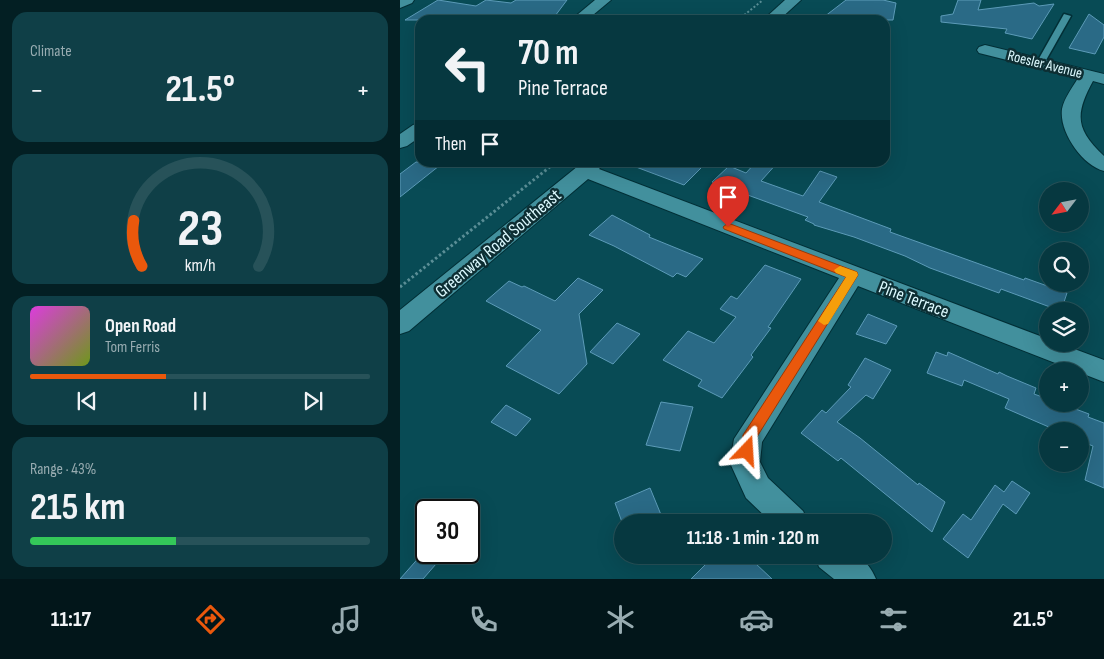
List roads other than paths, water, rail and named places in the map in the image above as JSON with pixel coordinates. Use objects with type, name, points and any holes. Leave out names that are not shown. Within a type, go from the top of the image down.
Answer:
[{"type":"street","points":[[400,4],[407,0]]},
{"type":"street","points":[[584,15],[604,0]]},
{"type":"street","points":[[776,15],[794,0]]},
{"type":"street","name":"Roesler Avenue","points":[[985,50],[1041,62],[1096,77]]},
{"type":"street","points":[[1096,77],[1071,109],[1075,135],[1096,159],[1104,165]]},
{"type":"street","points":[[400,142],[415,132]]},
{"type":"street","name":"Pine Terrace","points":[[590,167],[853,275],[1104,371]]},
{"type":"street","name":"Greenway Road Southeast","points":[[400,324],[590,167]]},
{"type":"street","points":[[784,514],[757,488],[745,463],[748,439],[853,275]]},
{"type":"street","points":[[842,564],[859,579]]},
{"type":"lane","points":[[1041,62],[1067,16]]}]
